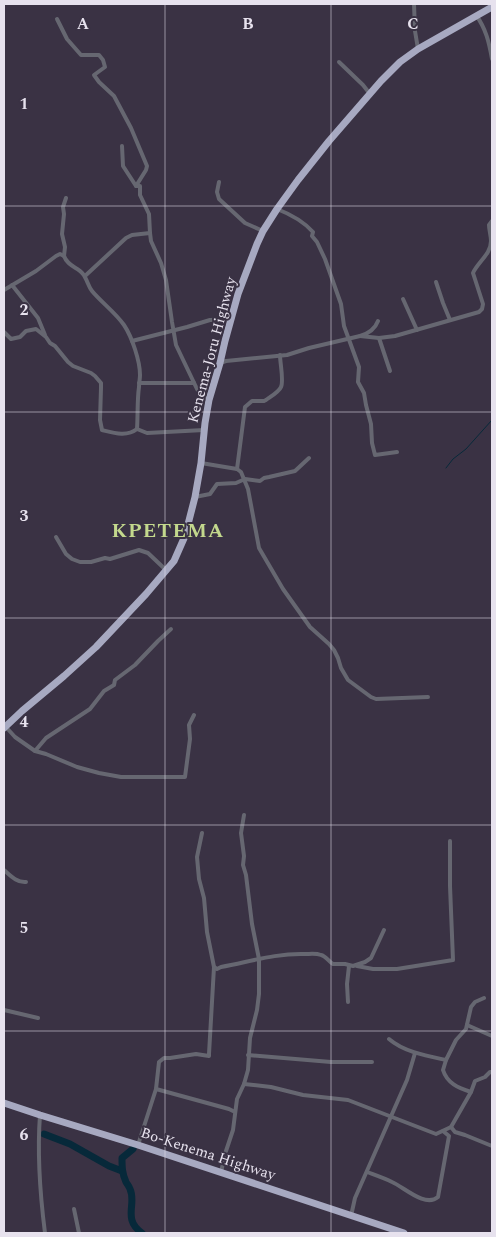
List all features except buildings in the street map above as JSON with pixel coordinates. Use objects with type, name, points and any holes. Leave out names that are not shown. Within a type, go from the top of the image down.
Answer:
[{"type":"highway","name":"Kenema-Joru Highway","points":[[5,727],[96,647],[167,571],[174,561],[185,536],[195,497],[204,430],[225,341],[246,270],[263,231],[277,209],[298,180],[391,70],[418,49],[492,7]]},
{"type":"highway","name":"Bo-Kenema Highway","points":[[4,1103],[404,1233]]},
{"type":"street","points":[[414,4],[418,49]]},
{"type":"street","points":[[476,15],[483,25],[488,38],[492,59]]},
{"type":"street","points":[[57,19],[66,39],[81,55],[99,55],[102,60],[105,67],[94,75],[114,96],[131,128],[147,166],[136,186]]},
{"type":"street","points":[[339,62],[370,94]]},
{"type":"street","points":[[122,146],[123,166],[136,186],[140,186],[140,192],[149,214],[150,233],[166,280],[173,331],[179,352],[201,394],[210,400]]},
{"type":"street","points":[[219,182],[217,192],[220,199],[244,223],[263,231]]},
{"type":"street","points":[[12,285],[38,318],[50,343],[73,366],[91,373],[99,380],[101,388],[100,420],[102,430],[132,434],[137,429],[139,366],[132,341],[123,323],[93,291],[85,276],[71,265],[64,256],[65,247],[62,234],[63,207],[66,198]]},
{"type":"street","points":[[277,209],[288,214],[313,232],[312,236],[320,249],[340,304],[344,326],[359,367],[358,382],[364,394],[371,421],[372,443],[375,455],[397,452]]},
{"type":"street","points":[[360,336],[379,338],[395,336],[479,312],[483,307],[483,301],[473,273],[489,250],[491,241],[489,225],[492,221]]},
{"type":"street","points":[[85,276],[126,238],[132,235],[150,233]]},
{"type":"street","points":[[4,290],[36,271],[56,256],[60,254],[64,256]]},
{"type":"street","points":[[436,282],[450,320]]},
{"type":"street","points":[[404,299],[417,330]]},
{"type":"street","points":[[132,341],[210,320],[232,318]]},
{"type":"street","points":[[220,364],[226,361],[292,354],[349,339],[367,334],[378,322]]},
{"type":"street","points":[[4,332],[11,339],[20,338],[26,331],[36,329],[46,337]]},
{"type":"street","points":[[379,338],[390,371]]},
{"type":"street","points":[[237,469],[245,407],[252,401],[266,400],[280,389],[282,385],[282,372],[280,355]]},
{"type":"street","points":[[139,383],[194,383]]},
{"type":"street","points":[[137,429],[147,433],[204,430]]},
{"type":"street","points":[[195,497],[210,494],[217,484],[236,483],[244,479],[260,481],[264,478],[295,471],[309,458]]},
{"type":"street","points":[[201,463],[237,469],[241,472],[251,500],[259,548],[304,620],[334,650],[348,680],[371,698],[428,697]]},
{"type":"street","points":[[56,537],[66,554],[80,562],[110,559],[139,550],[148,553],[167,571]]},
{"type":"street","points":[[35,751],[46,738],[90,709],[104,692],[114,685],[115,680],[136,665],[171,629]]},
{"type":"street","points":[[5,727],[15,737],[35,751],[77,767],[121,777],[185,777],[190,739],[189,725],[194,715]]},
{"type":"street","points":[[221,1172],[232,1130],[237,1099],[248,1070],[250,1038],[259,994],[259,959],[243,865],[244,856],[241,832],[244,815]]},
{"type":"street","points":[[138,1145],[156,1089],[158,1062],[161,1059],[196,1054],[209,1056],[214,967],[197,863],[202,833]]},
{"type":"street","points":[[355,965],[373,969],[396,968],[453,960],[450,841]]},
{"type":"street","points":[[4,870],[18,880],[26,882]]},
{"type":"street","points":[[214,967],[217,969],[286,954],[320,954],[326,957],[332,964],[355,965],[372,958],[384,930]]},
{"type":"street","points":[[348,1002],[349,966]]},
{"type":"street","points":[[471,1092],[459,1089],[448,1079],[443,1070],[453,1046],[464,1032],[471,1007],[475,1002],[484,998]]},
{"type":"street","points":[[4,1010],[38,1018]]},
{"type":"street","points":[[467,1025],[492,1036]]},
{"type":"street","points":[[389,1039],[415,1053],[446,1060]]},
{"type":"street","points":[[352,1216],[355,1198],[407,1080],[415,1053]]},
{"type":"street","points":[[248,1055],[331,1062],[372,1062]]},
{"type":"street","points":[[244,1084],[271,1087],[303,1095],[348,1100],[436,1134],[451,1127],[471,1092],[475,1081],[492,1072]]},
{"type":"street","points":[[156,1089],[235,1112]]},
{"type":"street","points":[[40,1115],[38,1137],[45,1233]]},
{"type":"street","points":[[451,1127],[454,1132],[492,1146]]},
{"type":"street","points":[[443,1131],[449,1136]]},
{"type":"street","points":[[366,1172],[390,1181],[422,1199],[436,1199],[444,1168],[449,1136],[454,1132]]},
{"type":"street","points":[[74,1209],[79,1233]]},
{"type":"waterway","points":[[446,468],[492,420]]},
{"type":"waterway","points":[[44,1134],[70,1144],[109,1166],[122,1171]]},
{"type":"waterway","points":[[133,1149],[122,1158],[122,1170],[132,1195],[131,1217],[136,1228],[142,1233]]},
{"type":"district","name":"KPETEMA","points":[[168,531]]}]
